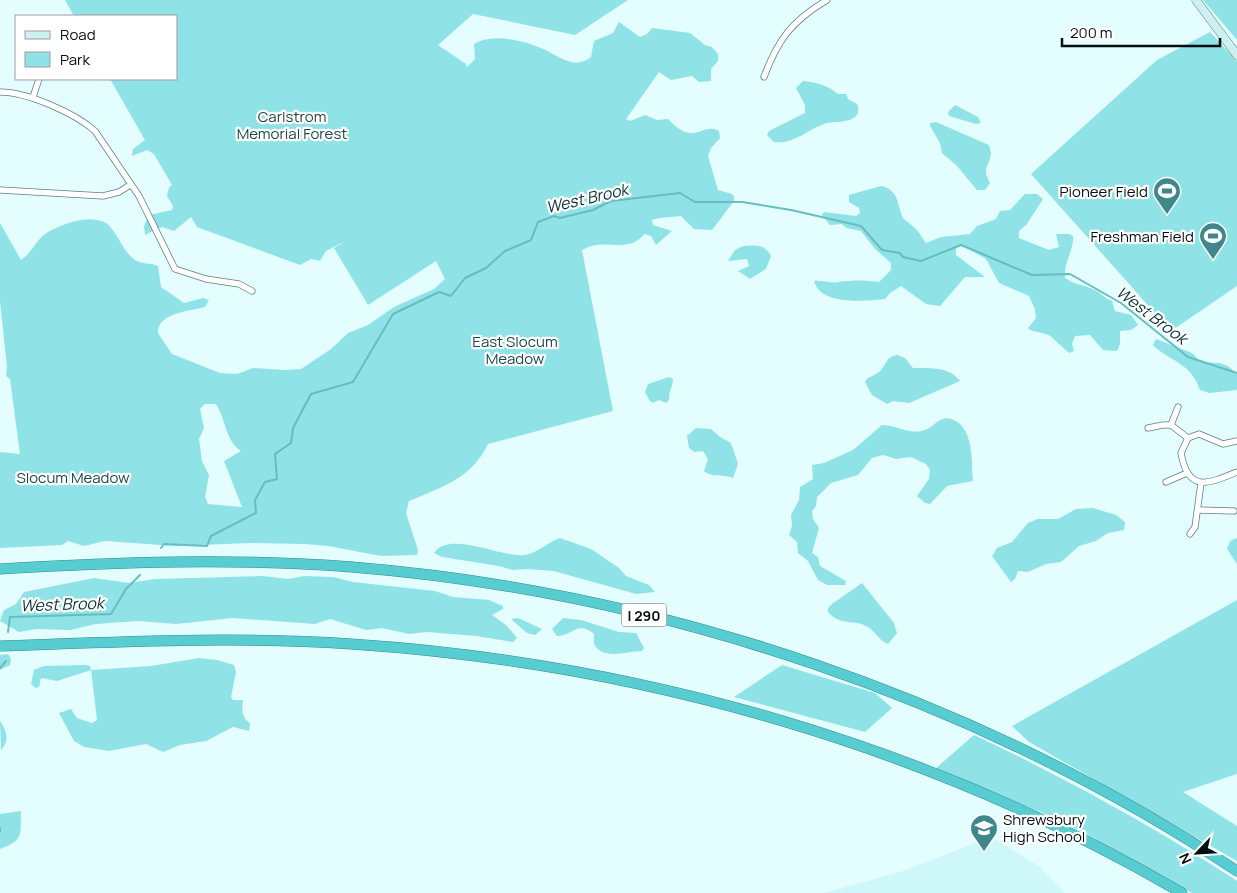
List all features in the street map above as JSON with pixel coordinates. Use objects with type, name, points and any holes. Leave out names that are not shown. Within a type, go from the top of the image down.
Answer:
[{"type":"highway","name":"I 290","points":[[0,568],[179,561],[353,567],[468,580],[623,610],[680,624],[806,661],[949,717],[1020,748],[1105,792],[1237,871]]},
{"type":"highway","points":[[0,646],[203,640],[349,644],[519,662],[622,680],[753,712],[889,756],[993,798],[1050,824],[1182,893]]},
{"type":"main road","points":[[1196,0],[1237,55]]},
{"type":"street","points":[[764,77],[782,38],[803,16],[827,0]]},
{"type":"street","points":[[33,97],[39,80]]},
{"type":"street","points":[[0,92],[18,93],[33,97],[90,126],[99,136],[143,204],[175,269],[206,279],[239,284],[252,291]]},
{"type":"street","points":[[0,190],[103,196],[119,192],[130,185]]},
{"type":"street","points":[[1171,425],[1178,407]]},
{"type":"street","points":[[1148,428],[1163,424],[1171,425],[1188,438]]},
{"type":"street","points":[[1237,441],[1223,444],[1199,434],[1188,438],[1181,453],[1187,473],[1192,479],[1201,483],[1212,482],[1237,472]]},
{"type":"street","points":[[1166,482],[1187,473]]},
{"type":"street","points":[[1190,534],[1195,527],[1201,483]]},
{"type":"street","points":[[1198,510],[1234,511]]},
{"type":"shaded area","name":"Shrewsbury High School","points":[[991,837],[1039,866],[1065,893],[824,893],[900,872]]},
{"type":"green space","points":[[65,0],[628,0],[575,35],[473,14],[438,45],[466,64],[467,67],[475,59],[474,44],[499,38],[525,42],[566,60],[578,62],[585,61],[591,57],[594,41],[613,33],[619,22],[640,37],[647,34],[652,28],[690,33],[705,45],[712,47],[718,54],[718,61],[711,69],[711,81],[699,82],[692,76],[671,80],[659,72],[626,119],[630,121],[645,115],[657,120],[668,119],[685,132],[692,133],[708,129],[719,131],[720,138],[711,148],[708,156],[718,190],[732,194],[734,201],[712,230],[694,229],[681,216],[658,218],[652,220],[653,225],[672,231],[656,245],[651,236],[645,234],[638,240],[625,245],[596,245],[582,250],[613,411],[488,444],[473,466],[464,474],[444,486],[409,501],[406,513],[418,550],[417,555],[381,556],[328,546],[250,543],[175,546],[105,541],[84,546],[68,541],[62,545],[0,548],[0,452],[20,454],[10,379],[6,376],[7,367],[0,301],[0,223],[21,260],[44,235],[55,229],[81,220],[99,220],[106,223],[135,260],[158,266],[161,287],[184,303],[203,298],[209,300],[205,307],[168,317],[159,326],[158,333],[172,354],[220,373],[237,374],[253,368],[301,369],[331,349],[348,333],[368,325],[394,307],[434,289],[445,279],[436,261],[368,305],[334,248],[345,241],[326,251],[320,261],[311,259],[300,265],[197,227],[191,217],[174,231],[162,227],[145,235],[144,226],[149,215],[172,210],[173,206],[167,196],[169,187],[172,185],[154,154],[147,150],[132,156],[133,149],[145,140],[111,80],[178,80],[178,15],[73,15]],"holes":[[[205,404],[216,404],[232,442],[241,451],[224,461],[242,507],[208,504],[205,497],[209,475],[202,461],[199,439],[204,428],[200,409]]]},
{"type":"green space","points":[[1203,0],[1237,0],[1237,40]]},
{"type":"green space","points":[[1210,32],[1237,61],[1237,286],[1171,331],[1031,174],[1157,60]]},
{"type":"green space","points":[[803,81],[821,84],[838,94],[846,94],[848,99],[857,104],[858,113],[851,119],[820,125],[795,139],[774,142],[767,135],[769,131],[805,113],[805,105],[796,88]]},
{"type":"green space","points":[[955,105],[978,117],[981,123],[976,124],[949,116],[948,112]]},
{"type":"green space","points":[[936,122],[989,145],[991,154],[986,171],[990,183],[985,190],[977,190],[957,166],[942,153],[940,143],[930,126],[930,123]]},
{"type":"green space","points":[[881,186],[891,190],[903,218],[917,230],[926,243],[941,237],[970,234],[977,226],[996,219],[1000,211],[1010,210],[1025,194],[1037,194],[1043,199],[1027,224],[1019,231],[1019,238],[1049,250],[1059,247],[1056,234],[1069,234],[1073,236],[1065,278],[1097,291],[1112,301],[1115,311],[1131,315],[1138,325],[1131,330],[1120,331],[1120,344],[1117,351],[1103,350],[1090,335],[1075,336],[1072,344],[1074,351],[1069,353],[1049,335],[1028,328],[1036,318],[1035,309],[1029,296],[999,283],[986,259],[962,245],[956,248],[956,255],[985,277],[965,277],[940,306],[926,304],[901,286],[890,293],[885,299],[856,301],[825,295],[818,289],[814,281],[833,283],[859,280],[879,282],[891,270],[891,263],[875,249],[861,231],[846,228],[842,224],[830,225],[822,215],[824,212],[856,216],[860,213],[859,208],[849,202],[849,195]]},
{"type":"green space","points":[[743,246],[763,247],[771,256],[766,269],[750,279],[738,271],[749,266],[747,259],[728,261],[735,250]]},
{"type":"green space","points":[[1156,339],[1192,353],[1201,362],[1220,363],[1228,366],[1237,374],[1237,390],[1209,393],[1200,390],[1187,369],[1153,345]]},
{"type":"green space","points":[[897,355],[905,358],[913,368],[945,370],[960,381],[909,403],[893,401],[887,404],[872,395],[865,382],[882,369],[888,359]]},
{"type":"green space","points":[[669,377],[673,379],[669,400],[666,403],[659,400],[653,403],[650,401],[645,392],[648,384]]},
{"type":"green space","points":[[947,418],[956,421],[963,427],[967,435],[970,444],[973,481],[947,486],[930,504],[925,503],[917,496],[929,479],[930,470],[926,464],[911,457],[896,459],[883,455],[872,458],[858,475],[831,483],[817,497],[816,506],[812,511],[813,519],[819,528],[812,553],[818,557],[820,566],[846,581],[845,585],[827,585],[818,580],[808,561],[798,553],[797,542],[789,535],[792,526],[791,515],[799,500],[800,487],[813,479],[812,465],[824,463],[853,450],[882,425],[917,432],[925,430],[940,420]]},
{"type":"green space","points":[[696,428],[711,429],[731,443],[738,464],[733,478],[704,471],[708,459],[703,451],[694,452],[689,448],[687,436]]},
{"type":"green space","points":[[1093,508],[1116,515],[1125,522],[1124,530],[1108,533],[1096,541],[1079,546],[1061,562],[1046,564],[1028,572],[1018,571],[1015,579],[1011,582],[992,556],[997,548],[1012,542],[1028,523],[1038,519],[1058,519],[1076,509]]},
{"type":"green space","points":[[560,538],[591,549],[619,568],[626,576],[649,585],[655,592],[636,594],[554,571],[513,570],[442,557],[434,553],[441,547],[451,544],[463,544],[502,553],[525,555]]},
{"type":"green space","points":[[1237,538],[1237,564],[1227,549],[1230,541]]},
{"type":"green space","points":[[263,576],[288,579],[304,576],[333,577],[353,582],[435,591],[453,597],[489,600],[503,606],[503,609],[492,615],[507,626],[517,638],[513,642],[476,636],[427,632],[409,634],[382,628],[366,630],[330,619],[315,624],[233,618],[176,624],[138,621],[96,624],[70,630],[36,629],[19,632],[0,621],[4,610],[16,604],[24,592],[94,578],[129,583],[155,579]]},
{"type":"green space","points":[[862,583],[894,623],[897,633],[888,644],[866,626],[842,621],[828,612],[828,608],[832,604]]},
{"type":"green space","points":[[1237,600],[1237,774],[1183,792],[1237,826],[1237,861],[1029,742],[1012,726]]},
{"type":"green space","points":[[518,618],[542,629],[535,635],[527,633],[511,619]]},
{"type":"green space","points":[[563,618],[581,620],[619,632],[636,633],[644,648],[642,651],[609,654],[598,649],[594,644],[594,634],[583,628],[557,636],[552,629]]},
{"type":"green space","points":[[8,654],[11,659],[10,665],[0,670],[0,655]]},
{"type":"green space","points":[[199,658],[217,660],[234,665],[236,672],[231,697],[233,700],[243,700],[243,713],[250,723],[249,731],[233,727],[206,741],[180,745],[163,752],[146,744],[109,751],[84,747],[74,741],[59,713],[71,709],[77,718],[92,723],[97,720],[91,670],[151,666]]},
{"type":"green space","points":[[86,665],[90,666],[91,670],[57,681],[41,678],[39,687],[36,688],[31,684],[34,670],[44,666]]},
{"type":"green space","points":[[782,665],[875,693],[892,708],[865,732],[734,697]]},
{"type":"green space","points":[[0,721],[6,736],[6,743],[1,750]]},
{"type":"green space","points":[[974,735],[1042,768],[1173,841],[1237,881],[1237,893],[1192,893],[1060,820],[935,769]]},
{"type":"green space","points":[[21,811],[20,835],[14,842],[0,849],[0,814]]},
{"type":"waterway","name":"West Brook","points":[[161,548],[164,544],[207,546],[211,536],[256,513],[255,500],[265,482],[277,479],[275,454],[291,443],[293,428],[311,394],[353,382],[393,314],[439,292],[451,296],[465,278],[486,268],[505,251],[531,240],[538,222],[554,216],[560,218],[593,210],[611,201],[680,193],[695,202],[742,202],[791,210],[861,226],[882,250],[900,253],[903,257],[921,261],[961,245],[1032,275],[1070,274],[1121,303],[1188,357],[1237,373]]},
{"type":"waterway","name":"West Brook","points":[[8,632],[10,617],[111,614],[126,589],[140,575]]},
{"type":"waterway","name":"West Brook","points":[[0,668],[6,661]]},
{"type":"place","name":"Pioneer Field","points":[[1167,215]]},
{"type":"place","name":"Freshman Field","points":[[1213,260]]},
{"type":"place","name":"Shrewsbury High School","points":[[984,852]]},
{"type":"park label","name":"Carlstrom Memorial Forest","points":[[292,124]]},
{"type":"park label","name":"East Slocum Meadow","points":[[515,350]]},
{"type":"park label","name":"Slocum Meadow","points":[[73,477]]}]
